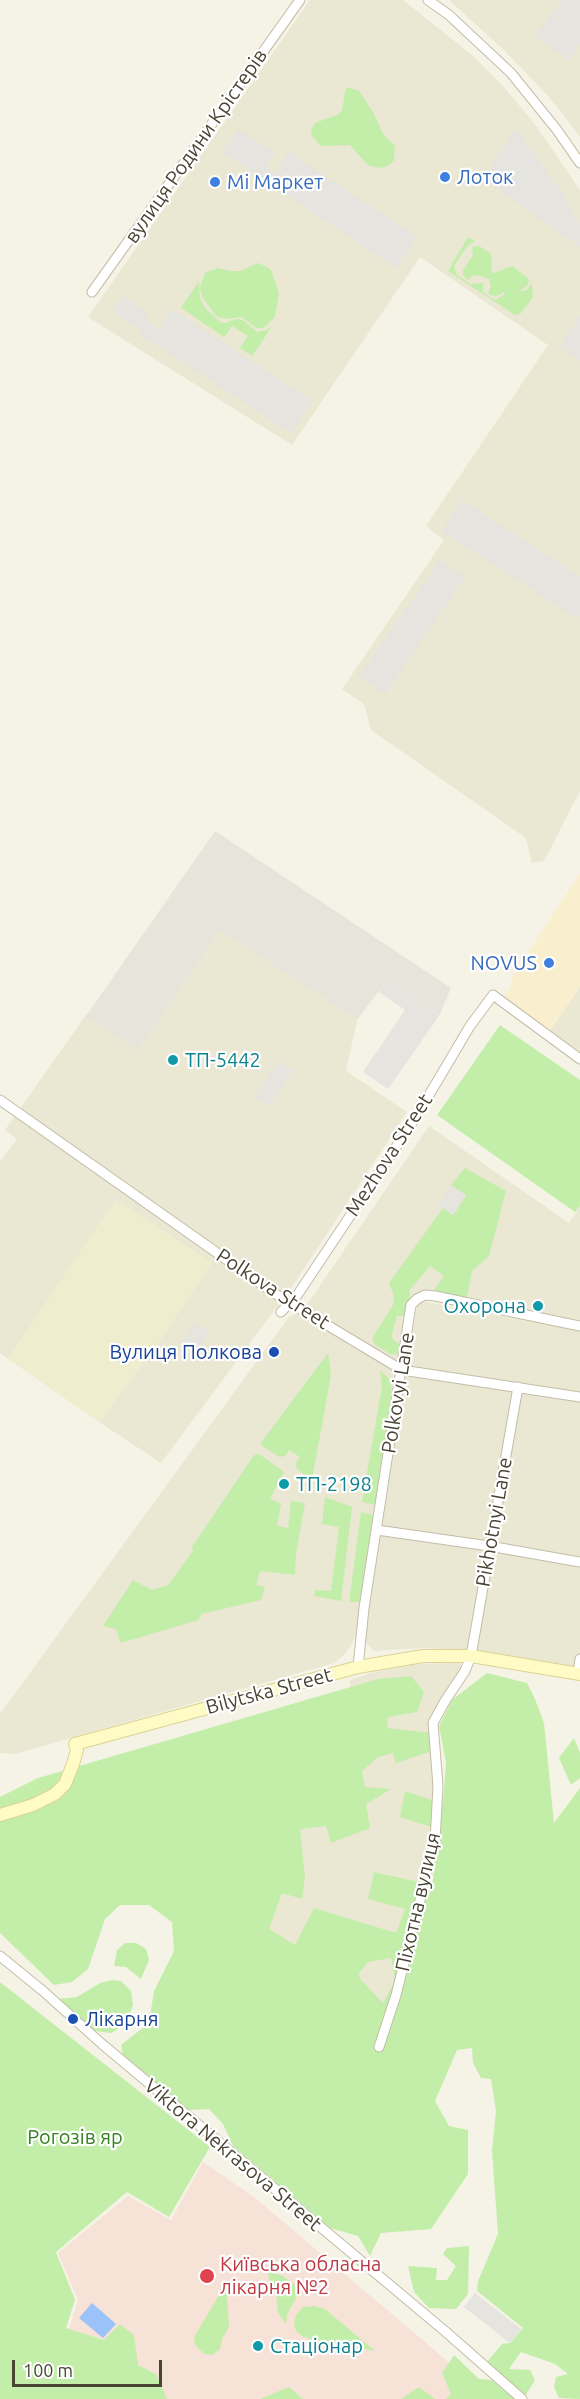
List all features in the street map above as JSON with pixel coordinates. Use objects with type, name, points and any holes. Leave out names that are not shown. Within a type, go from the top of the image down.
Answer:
[{"type":"main road","name":"Bilytska Street","points":[[0,1815],[33,1805],[55,1794],[65,1785],[77,1750],[75,1744],[358,1667],[423,1656],[471,1656],[579,1674]]},
{"type":"street","name":"вулиця Родини Крістерів","points":[[92,292],[300,0]]},
{"type":"street","points":[[428,0],[449,15],[511,73],[551,122],[580,163]]},
{"type":"street","name":"Mezhova Street","points":[[281,1312],[291,1302],[416,1117],[470,1026],[494,995],[580,1059]]},
{"type":"street","name":"Polkova Street","points":[[0,1100],[274,1293],[402,1370],[580,1397]]},
{"type":"street","name":"Polkovyi Lane","points":[[358,1667],[376,1530],[411,1305],[425,1295],[435,1296],[580,1326]]},
{"type":"street","name":"Pikhotnyi Lane","points":[[471,1656],[518,1388]]},
{"type":"street","points":[[376,1530],[580,1562]]},
{"type":"street","name":"Піхотна вулиця","points":[[379,2047],[396,1995],[435,1841],[438,1786],[433,1723],[465,1671],[471,1656]]},
{"type":"street","points":[[579,1674],[580,1659]]},
{"type":"street","name":"Viktora Nekrasova Street","points":[[0,1956],[446,2332],[522,2399]]},
{"type":"shaded area","points":[[310,0],[403,0],[473,56],[504,87],[537,127],[580,190],[580,791],[544,861],[532,863],[526,838],[371,730],[364,704],[342,689],[444,540],[426,526],[548,345],[420,257],[292,445],[88,317]]},
{"type":"shaded area","points":[[449,0],[580,0],[580,137],[550,98],[504,50]]},
{"type":"shaded area","points":[[562,0],[580,0],[580,44],[568,60],[535,36]]},
{"type":"shaded area","points":[[515,128],[562,192],[580,225],[580,247],[483,179]]},
{"type":"shaded area","points":[[238,129],[274,153],[266,167],[274,173],[289,152],[417,237],[396,268],[222,152]]},
{"type":"shaded area","points":[[122,296],[149,314],[146,320],[159,329],[172,309],[312,401],[291,433],[141,335],[143,331],[112,311]]},
{"type":"shaded area","points":[[580,316],[580,361],[560,347]]},
{"type":"shaded area","points":[[462,500],[580,577],[580,615],[577,619],[442,531]]},
{"type":"shaded area","points":[[440,560],[465,577],[385,694],[359,677]]},
{"type":"shaded area","points":[[215,831],[451,988],[439,1016],[388,979],[357,1020],[220,930],[138,1051],[86,1016]]},
{"type":"shaded area","points":[[580,873],[580,987],[548,1033],[504,1000],[512,983],[510,980]]},
{"type":"shaded area","points":[[220,929],[357,1020],[346,1071],[407,1112],[294,1284],[161,1463],[99,1422],[158,1343],[211,1263],[116,1200],[8,1359],[0,1353],[0,1162],[17,1139],[5,1130],[86,1015],[138,1051]]},
{"type":"shaded area","points":[[388,979],[439,1016],[388,1089],[363,1072],[405,1010],[379,992]]},
{"type":"shaded area","points":[[580,987],[580,1056],[548,1033]]},
{"type":"shaded area","points":[[279,1061],[293,1070],[269,1106],[255,1096]]},
{"type":"shaded area","points":[[429,1126],[569,1223],[580,1206],[580,1321],[467,1297],[425,1295],[411,1305],[364,1608],[354,1640],[346,1653],[334,1663],[14,1754],[0,1753],[0,1714],[289,1317],[304,1309]]},
{"type":"shaded area","points":[[451,1185],[466,1195],[453,1215],[438,1205]]},
{"type":"shaded area","points":[[116,1200],[212,1263],[158,1343],[99,1422],[8,1359]]},
{"type":"shaded area","points":[[421,1301],[580,1331],[580,1668],[472,1650],[424,1648],[374,1651],[366,1643],[367,1621],[406,1371],[417,1306]]},
{"type":"shaded area","points":[[196,1323],[209,1333],[196,1351],[183,1341]]},
{"type":"shaded area","points":[[460,1663],[461,1670],[430,1722],[435,1786],[433,1841],[387,2013],[265,1931],[312,1782],[353,1773],[350,1680],[415,1664]]},
{"type":"shaded area","name":"Київська обласна лікарня №2","points":[[203,2162],[254,2197],[472,2382],[456,2399],[47,2399],[78,2300],[58,2253],[128,2196],[171,2220]]},
{"type":"shaded area","points":[[475,2293],[521,2329],[510,2343],[464,2307]]},
{"type":"green space","points":[[348,87],[359,91],[373,112],[383,134],[395,146],[394,160],[389,165],[382,168],[369,166],[350,145],[321,146],[312,136],[311,130],[315,123],[342,111],[345,91]]},
{"type":"green space","points":[[468,237],[475,241],[468,245],[454,266],[456,274],[470,284],[483,283],[483,292],[496,300],[505,294],[504,292],[497,296],[490,295],[488,293],[491,287],[489,279],[474,275],[468,280],[463,275],[463,270],[473,255],[472,247],[479,246],[490,253],[491,271],[494,273],[512,266],[529,279],[528,285],[518,292],[527,290],[532,283],[533,297],[520,314],[515,315],[448,271]]},
{"type":"green space","points":[[258,263],[272,272],[279,293],[275,317],[263,328],[256,328],[242,317],[226,319],[217,317],[202,297],[200,288],[205,273],[218,268],[240,271]]},
{"type":"green space","points":[[199,281],[200,298],[205,308],[220,322],[243,320],[257,332],[267,330],[273,325],[252,356],[240,348],[248,336],[232,326],[224,337],[181,308]]},
{"type":"green space","points":[[500,1025],[580,1080],[580,1206],[575,1212],[437,1115]]},
{"type":"green space","points":[[465,1168],[506,1191],[489,1256],[472,1271],[467,1297],[433,1292],[444,1276],[430,1266],[409,1291],[407,1313],[397,1316],[391,1337],[401,1346],[398,1354],[390,1354],[373,1343],[373,1337],[393,1305],[394,1296],[389,1283],[443,1208],[453,1215],[466,1196],[451,1185]]},
{"type":"green space","points":[[328,1353],[331,1375],[313,1474],[307,1477],[297,1469],[296,1463],[300,1457],[289,1450],[285,1456],[279,1457],[260,1444]]},
{"type":"green space","points":[[380,1370],[389,1379],[392,1389],[376,1505],[362,1502],[382,1386]]},
{"type":"green space","points":[[259,1454],[284,1472],[270,1499],[281,1504],[277,1526],[288,1528],[291,1501],[305,1503],[296,1553],[295,1575],[260,1571],[256,1585],[265,1587],[261,1600],[202,1614],[198,1620],[121,1643],[116,1629],[103,1626],[133,1580],[152,1590],[168,1585],[193,1551],[192,1547],[254,1455]]},
{"type":"green space","points":[[325,1497],[352,1507],[341,1601],[314,1596],[315,1590],[331,1591],[339,1527],[322,1524]]},
{"type":"green space","points":[[361,1512],[373,1515],[361,1602],[349,1602]]},
{"type":"green space","points":[[487,1673],[527,1683],[544,1723],[554,1823],[580,1788],[580,2399],[559,2398],[554,2387],[556,2377],[568,2374],[555,2364],[521,2352],[509,2369],[530,2370],[535,2380],[526,2395],[486,2363],[502,2344],[510,2343],[523,2328],[477,2291],[478,2281],[498,2234],[492,2151],[496,2111],[491,2079],[481,2078],[473,2063],[472,2048],[457,2050],[435,2101],[449,2126],[468,2130],[468,2174],[431,2229],[381,2233],[370,2256],[358,2236],[330,2228],[233,2146],[223,2124],[209,2109],[188,2110],[123,2055],[121,2045],[149,2023],[154,1991],[174,1951],[172,1922],[149,1905],[120,1905],[105,1919],[88,1969],[72,1982],[54,1985],[0,1933],[0,1797],[38,1778],[378,1679],[411,1676],[424,1692],[417,1712],[388,1717],[387,1728],[431,1733],[432,1751],[396,1763],[393,1753],[378,1757],[362,1771],[365,1787],[391,1789],[366,1804],[370,1828],[331,1843],[326,1826],[300,1829],[305,1877],[302,1899],[282,1893],[269,1929],[295,1945],[314,1908],[396,1933],[405,1909],[368,1899],[374,1872],[432,1885],[440,1830],[400,1817],[405,1791],[443,1804],[446,1763],[439,1726],[452,1700]],"holes":[[[391,1958],[395,1981],[383,2003],[360,1979],[359,1973],[368,1962]]]},
{"type":"green space","points":[[574,1738],[580,1753],[580,1778],[571,1785],[559,1758]]},
{"type":"green space","points":[[125,1943],[136,1943],[146,1949],[149,1960],[141,1979],[126,1967],[114,1966],[117,1950]]},
{"type":"green space","points":[[112,1980],[121,1981],[131,1991],[133,2005],[127,2022],[112,2033],[94,2031],[57,1999],[77,1997],[100,1983]]},
{"type":"green space","name":"Рогозів яр","points":[[0,1982],[210,2147],[169,2217],[127,2192],[56,2252],[75,2300],[66,2328],[104,2340],[120,2324],[134,2335],[138,2365],[156,2374],[167,2399],[0,2399]]},
{"type":"green space","points":[[469,2246],[468,2294],[456,2309],[429,2308],[414,2292],[408,2266],[437,2268],[436,2280],[447,2280],[456,2266],[443,2254],[447,2248]]},
{"type":"green space","points":[[268,2271],[283,2276],[294,2284],[299,2292],[287,2315],[286,2324],[278,2313],[276,2293],[270,2292]]},
{"type":"green space","points":[[221,2292],[227,2293],[229,2327],[222,2339],[220,2349],[212,2355],[204,2354],[195,2345],[194,2337]]},
{"type":"green space","points":[[314,2306],[325,2309],[375,2351],[302,2336],[296,2331],[294,2324],[296,2315],[303,2307]]},
{"type":"green space","points":[[454,2355],[479,2379],[492,2380],[514,2399],[446,2399],[451,2394],[442,2373]]},
{"type":"green space","points":[[289,2387],[303,2399],[260,2399]]},
{"type":"green space","points":[[419,2387],[435,2399],[401,2399]]},
{"type":"water","points":[[92,2303],[116,2324],[103,2338],[79,2318]]},
{"type":"place","name":"Лоток","points":[[445,177]]},
{"type":"place","name":"Мі Маркет","points":[[215,182]]},
{"type":"place","name":"NOVUS","points":[[549,963]]},
{"type":"place","name":"ТП-5442","points":[[173,1060]]},
{"type":"place","name":"Охорона","points":[[538,1306]]},
{"type":"place","name":"Вулиця Полкова","points":[[274,1352]]},
{"type":"place","name":"ТП-2198","points":[[284,1484]]},
{"type":"place","name":"Лікарня","points":[[73,2019]]},
{"type":"place","name":"Київська обласна лікарня №2","points":[[207,2276]]},
{"type":"place","name":"Стаціонар","points":[[258,2346]]}]
